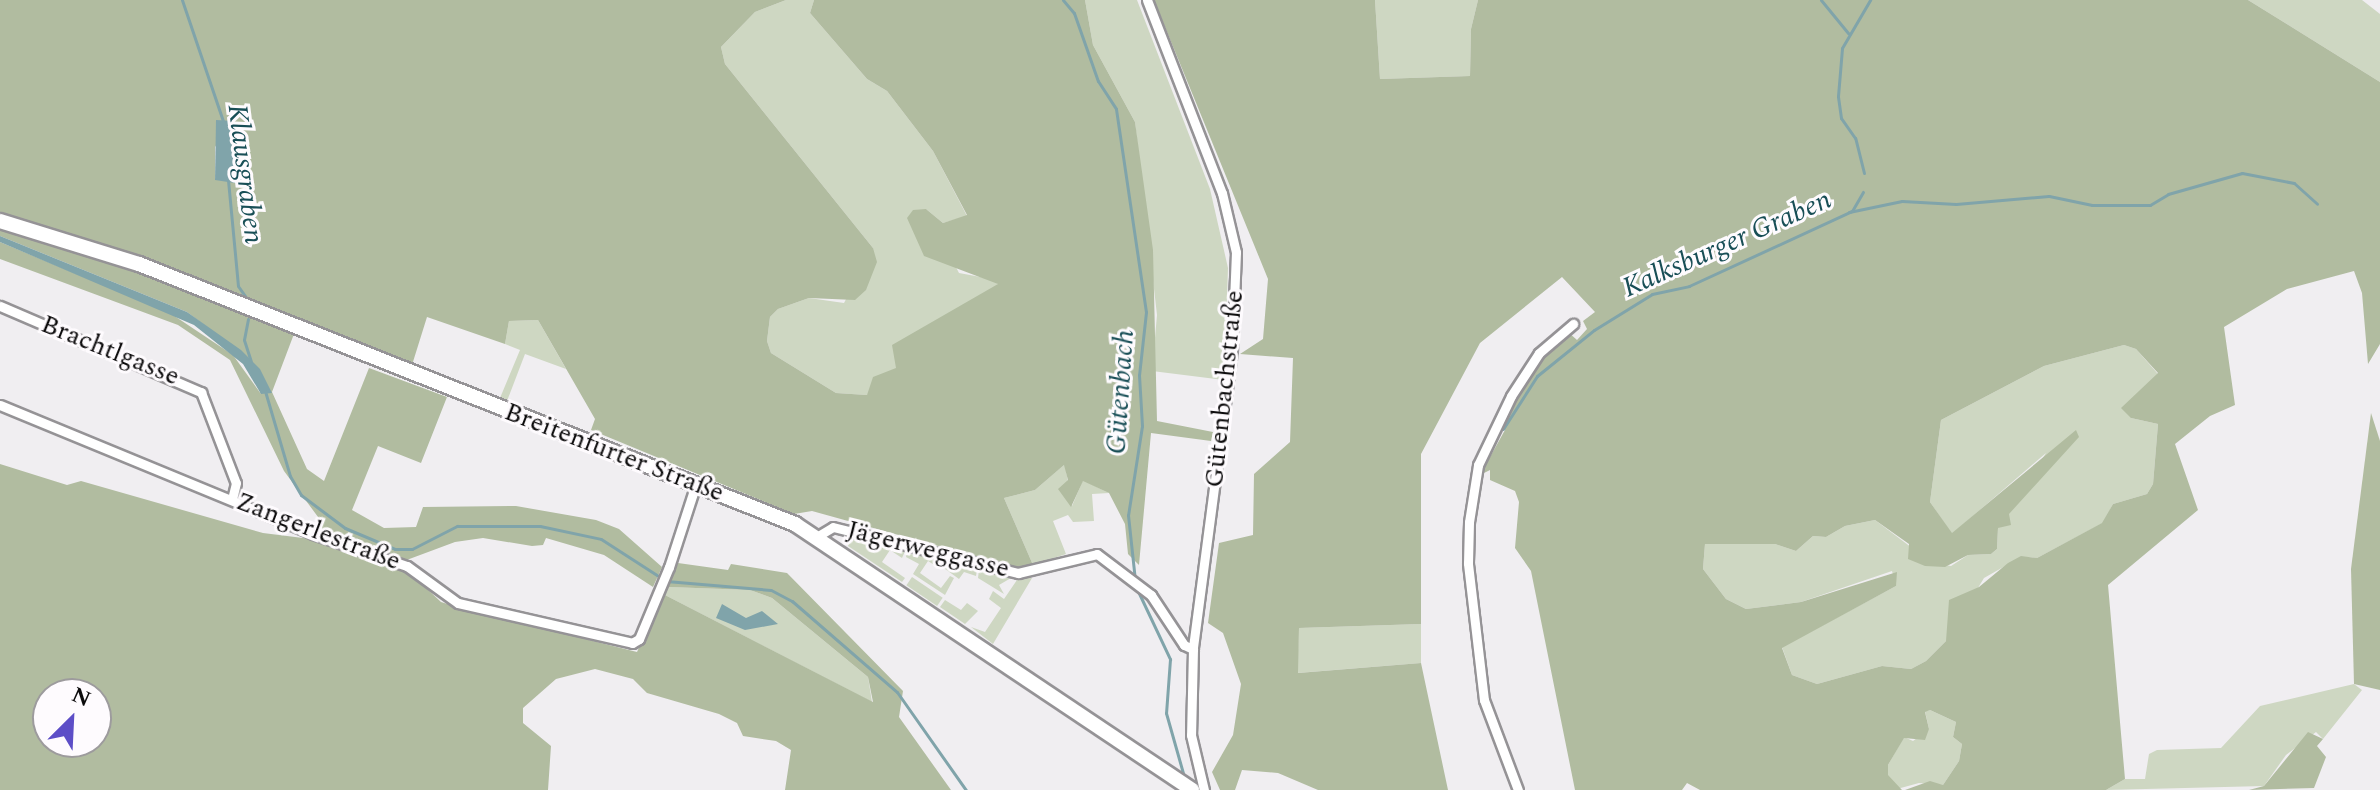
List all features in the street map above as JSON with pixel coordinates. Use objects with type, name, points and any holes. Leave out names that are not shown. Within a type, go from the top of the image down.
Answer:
[{"type":"main road","name":"Breitenfurter Straße","points":[[0,221],[139,264],[696,484],[818,536],[1185,786]]},
{"type":"street","name":"Gütenbachstraße","points":[[1147,0],[1222,193],[1236,252],[1232,351],[1193,649],[1191,735],[1204,790]]},
{"type":"street","name":"Brachtlgasse","points":[[0,306],[201,392],[236,483],[232,499]]},
{"type":"street","points":[[1518,790],[1484,700],[1468,563],[1469,522],[1478,465],[1511,396],[1539,353],[1573,324]]},
{"type":"street","name":"Zangerlestraße","points":[[0,405],[370,556],[407,566],[458,603],[599,638],[637,642],[669,567],[696,484]]},
{"type":"street","name":"Jägerweggasse","points":[[818,536],[833,527],[1018,573],[1097,554],[1145,589],[1184,645],[1193,649]]},
{"type":"green space","points":[[0,0],[786,0],[755,12],[721,47],[725,64],[873,248],[877,262],[866,290],[855,300],[809,298],[778,309],[770,317],[767,341],[771,353],[836,393],[867,395],[873,377],[896,368],[892,345],[998,284],[924,256],[907,218],[913,210],[926,209],[943,223],[967,215],[933,151],[887,91],[867,79],[810,13],[814,0],[1085,0],[1093,45],[1135,122],[1153,250],[1157,421],[1213,432],[1211,441],[1151,433],[1139,565],[1128,554],[1125,524],[1109,493],[1083,481],[1071,507],[1058,489],[1068,480],[1064,465],[1035,490],[1004,498],[1033,565],[1014,567],[812,511],[794,514],[591,430],[595,419],[538,320],[509,321],[505,344],[427,317],[412,365],[297,326],[272,392],[307,469],[324,481],[369,368],[447,397],[421,463],[378,446],[352,510],[384,528],[416,527],[423,507],[516,506],[596,520],[619,529],[662,567],[653,587],[604,555],[546,538],[543,545],[532,546],[483,538],[455,542],[404,561],[322,533],[321,521],[284,471],[230,360],[178,325],[0,259],[0,242],[170,313],[233,355],[261,394],[247,357],[187,312],[0,236]],"holes":[[[232,121],[244,176],[215,179],[215,147]]]},
{"type":"green space","points":[[786,0],[814,0],[810,13],[867,79],[887,91],[933,151],[967,216],[943,223],[926,209],[959,273],[997,280],[998,285],[867,395],[836,393],[771,353],[767,341],[770,317],[778,309],[809,298],[844,303],[873,248],[725,64],[721,47],[755,12]]},
{"type":"green space","points":[[1085,0],[1137,0],[1210,189],[1228,268],[1224,380],[1152,371],[1157,315],[1135,122],[1093,45]]},
{"type":"green space","points":[[1154,0],[1375,0],[1380,79],[1470,76],[1471,29],[1478,0],[2248,0],[2380,82],[2380,344],[2368,364],[2362,293],[2354,271],[2287,289],[2224,327],[2235,405],[2210,416],[2175,444],[2198,510],[2108,585],[2125,779],[2106,790],[1905,790],[1930,781],[1943,785],[1959,761],[1962,744],[1953,737],[1956,722],[1930,710],[1925,712],[1929,729],[1925,740],[1904,738],[1888,765],[1888,775],[1902,790],[1700,790],[1687,783],[1682,790],[1575,790],[1531,571],[1515,548],[1519,502],[1515,491],[1490,480],[1490,470],[1480,475],[1505,430],[1499,427],[1507,410],[1544,353],[1568,332],[1577,340],[1587,329],[1583,321],[1595,312],[1562,277],[1480,343],[1421,454],[1421,624],[1299,628],[1298,673],[1421,663],[1448,790],[1318,790],[1278,773],[1242,770],[1235,790],[1220,790],[1212,772],[1233,735],[1241,684],[1223,633],[1208,623],[1219,543],[1253,535],[1254,474],[1290,442],[1293,358],[1240,354],[1263,339],[1268,279]],"holes":[[[2124,345],[2136,349],[2158,373],[2121,408],[2131,418],[2158,424],[2153,484],[2147,494],[2113,504],[2102,523],[2037,558],[2021,556],[1979,587],[1949,600],[1946,641],[1926,661],[1911,669],[1882,666],[1817,684],[1792,675],[1782,648],[1896,586],[1897,572],[1801,602],[1746,609],[1726,599],[1703,569],[1705,544],[1775,544],[1796,551],[1813,536],[1826,537],[1845,526],[1875,520],[1909,544],[1908,559],[1925,566],[1945,567],[1968,555],[1991,554],[1997,549],[1998,528],[2011,525],[2009,514],[2079,437],[2076,430],[1952,533],[1930,502],[1941,420],[2044,366]]]},
{"type":"green space","points":[[1375,0],[1478,0],[1471,29],[1470,76],[1380,79]]},
{"type":"green space","points":[[2248,0],[2362,0],[2380,14],[2380,82]]},
{"type":"green space","points":[[538,320],[566,369],[525,354],[507,401],[500,398],[520,350],[505,344],[509,321]]},
{"type":"green space","points":[[2124,345],[2136,349],[2158,374],[2131,418],[2158,424],[2153,484],[2147,494],[2113,504],[2103,523],[2037,558],[2021,557],[1984,578],[1946,641],[1926,661],[1911,669],[1882,666],[1817,684],[1792,675],[1782,647],[1896,586],[1892,571],[1801,602],[1746,609],[1726,599],[1703,569],[1705,544],[1775,544],[1796,551],[1813,536],[1826,537],[1845,526],[1875,520],[1932,563],[1951,566],[1968,555],[1991,554],[1997,549],[1998,528],[2046,453],[1952,534],[1930,502],[1941,420],[2044,366]]},
{"type":"green space","points":[[2371,413],[2380,441],[2380,690],[2354,684],[2351,569]]},
{"type":"green space","points":[[0,464],[67,485],[81,481],[263,533],[319,540],[408,571],[441,602],[637,652],[678,563],[728,570],[731,564],[787,573],[903,691],[899,717],[951,790],[785,790],[791,750],[776,741],[743,736],[737,723],[719,714],[647,693],[633,679],[595,669],[556,679],[523,708],[523,723],[551,746],[548,790],[0,790]],"holes":[[[669,587],[750,590],[772,598],[868,677],[873,702],[665,595]]]},
{"type":"green space","points":[[1065,464],[1072,506],[1083,480],[1109,493],[1092,494],[1094,521],[1073,522],[1068,515],[1053,521],[1066,554],[1033,565],[1004,498],[1035,490]]},
{"type":"green space","points":[[852,536],[906,549],[902,558],[890,550],[882,562],[905,578],[902,582],[848,546]]},
{"type":"green space","points":[[908,549],[941,559],[939,568],[928,561],[920,573],[941,588],[950,576],[954,578],[945,595],[913,574],[919,564],[906,557]]},
{"type":"green space","points":[[944,559],[977,570],[976,576],[964,572],[959,579],[941,566]]},
{"type":"green space","points":[[979,570],[1011,578],[999,585],[1004,594],[978,578]]},
{"type":"green space","points":[[912,577],[943,598],[937,606],[906,585]]},
{"type":"green space","points":[[1019,577],[1032,578],[993,644],[971,627],[985,632],[1001,608],[989,599],[993,591],[1004,599]]},
{"type":"green space","points":[[669,587],[750,590],[772,598],[868,677],[872,702],[665,595]]},
{"type":"green space","points":[[945,600],[961,610],[967,603],[978,611],[965,624],[940,607]]},
{"type":"green space","points":[[1421,624],[1421,663],[1297,673],[1299,628]]},
{"type":"green space","points":[[2354,684],[2362,690],[2323,739],[2316,732],[2286,755],[2264,786],[2106,790],[2125,779],[2145,779],[2149,754],[2157,750],[2221,748],[2260,706]]},
{"type":"green space","points":[[1930,710],[1956,722],[1953,737],[1962,744],[1959,761],[1943,785],[1919,783],[1897,789],[1887,775],[1888,765],[1904,737],[1913,741],[1929,729],[1925,711]]},
{"type":"green space","points":[[2308,732],[2323,739],[2317,746],[2326,757],[2314,788],[2249,790],[2264,786]]},
{"type":"water","points":[[216,120],[233,121],[245,176],[241,184],[215,180]]},
{"type":"water","points":[[0,236],[187,312],[241,350],[260,369],[272,393],[261,394],[243,364],[194,325],[0,242]]},
{"type":"water","points":[[722,604],[746,618],[762,611],[778,624],[745,630],[716,618]]},
{"type":"waterway","name":"Klausgraben","points":[[182,0],[224,124]]},
{"type":"waterway","name":"Gütenbach","points":[[1063,0],[1074,13],[1098,81],[1116,109],[1146,312],[1139,375],[1142,426],[1128,515],[1135,580]]},
{"type":"waterway","points":[[1821,0],[1848,33]]},
{"type":"waterway","name":"Kalksburger Graben","points":[[1864,173],[1855,138],[1841,118],[1838,96],[1842,48],[1870,0]]},
{"type":"waterway","points":[[1849,212],[1902,201],[1956,204],[2049,196],[2092,205],[2150,205],[2168,194],[2242,173],[2294,183],[2317,204]]},
{"type":"waterway","name":"Klausgraben","points":[[228,180],[238,286],[250,303]]},
{"type":"waterway","name":"Kalksburger Graben","points":[[1503,429],[1537,376],[1594,330],[1652,294],[1689,286],[1852,211],[1863,192]]},
{"type":"waterway","name":"Klausgraben","points":[[248,319],[244,340],[251,361]]},
{"type":"waterway","points":[[265,391],[290,476],[301,495],[345,528],[395,549],[412,549],[457,526],[540,526],[601,539],[666,581],[771,590],[792,601],[897,692],[966,790]]},
{"type":"waterway","name":"Gütenbach","points":[[1136,587],[1170,659],[1166,713],[1185,780]]}]
